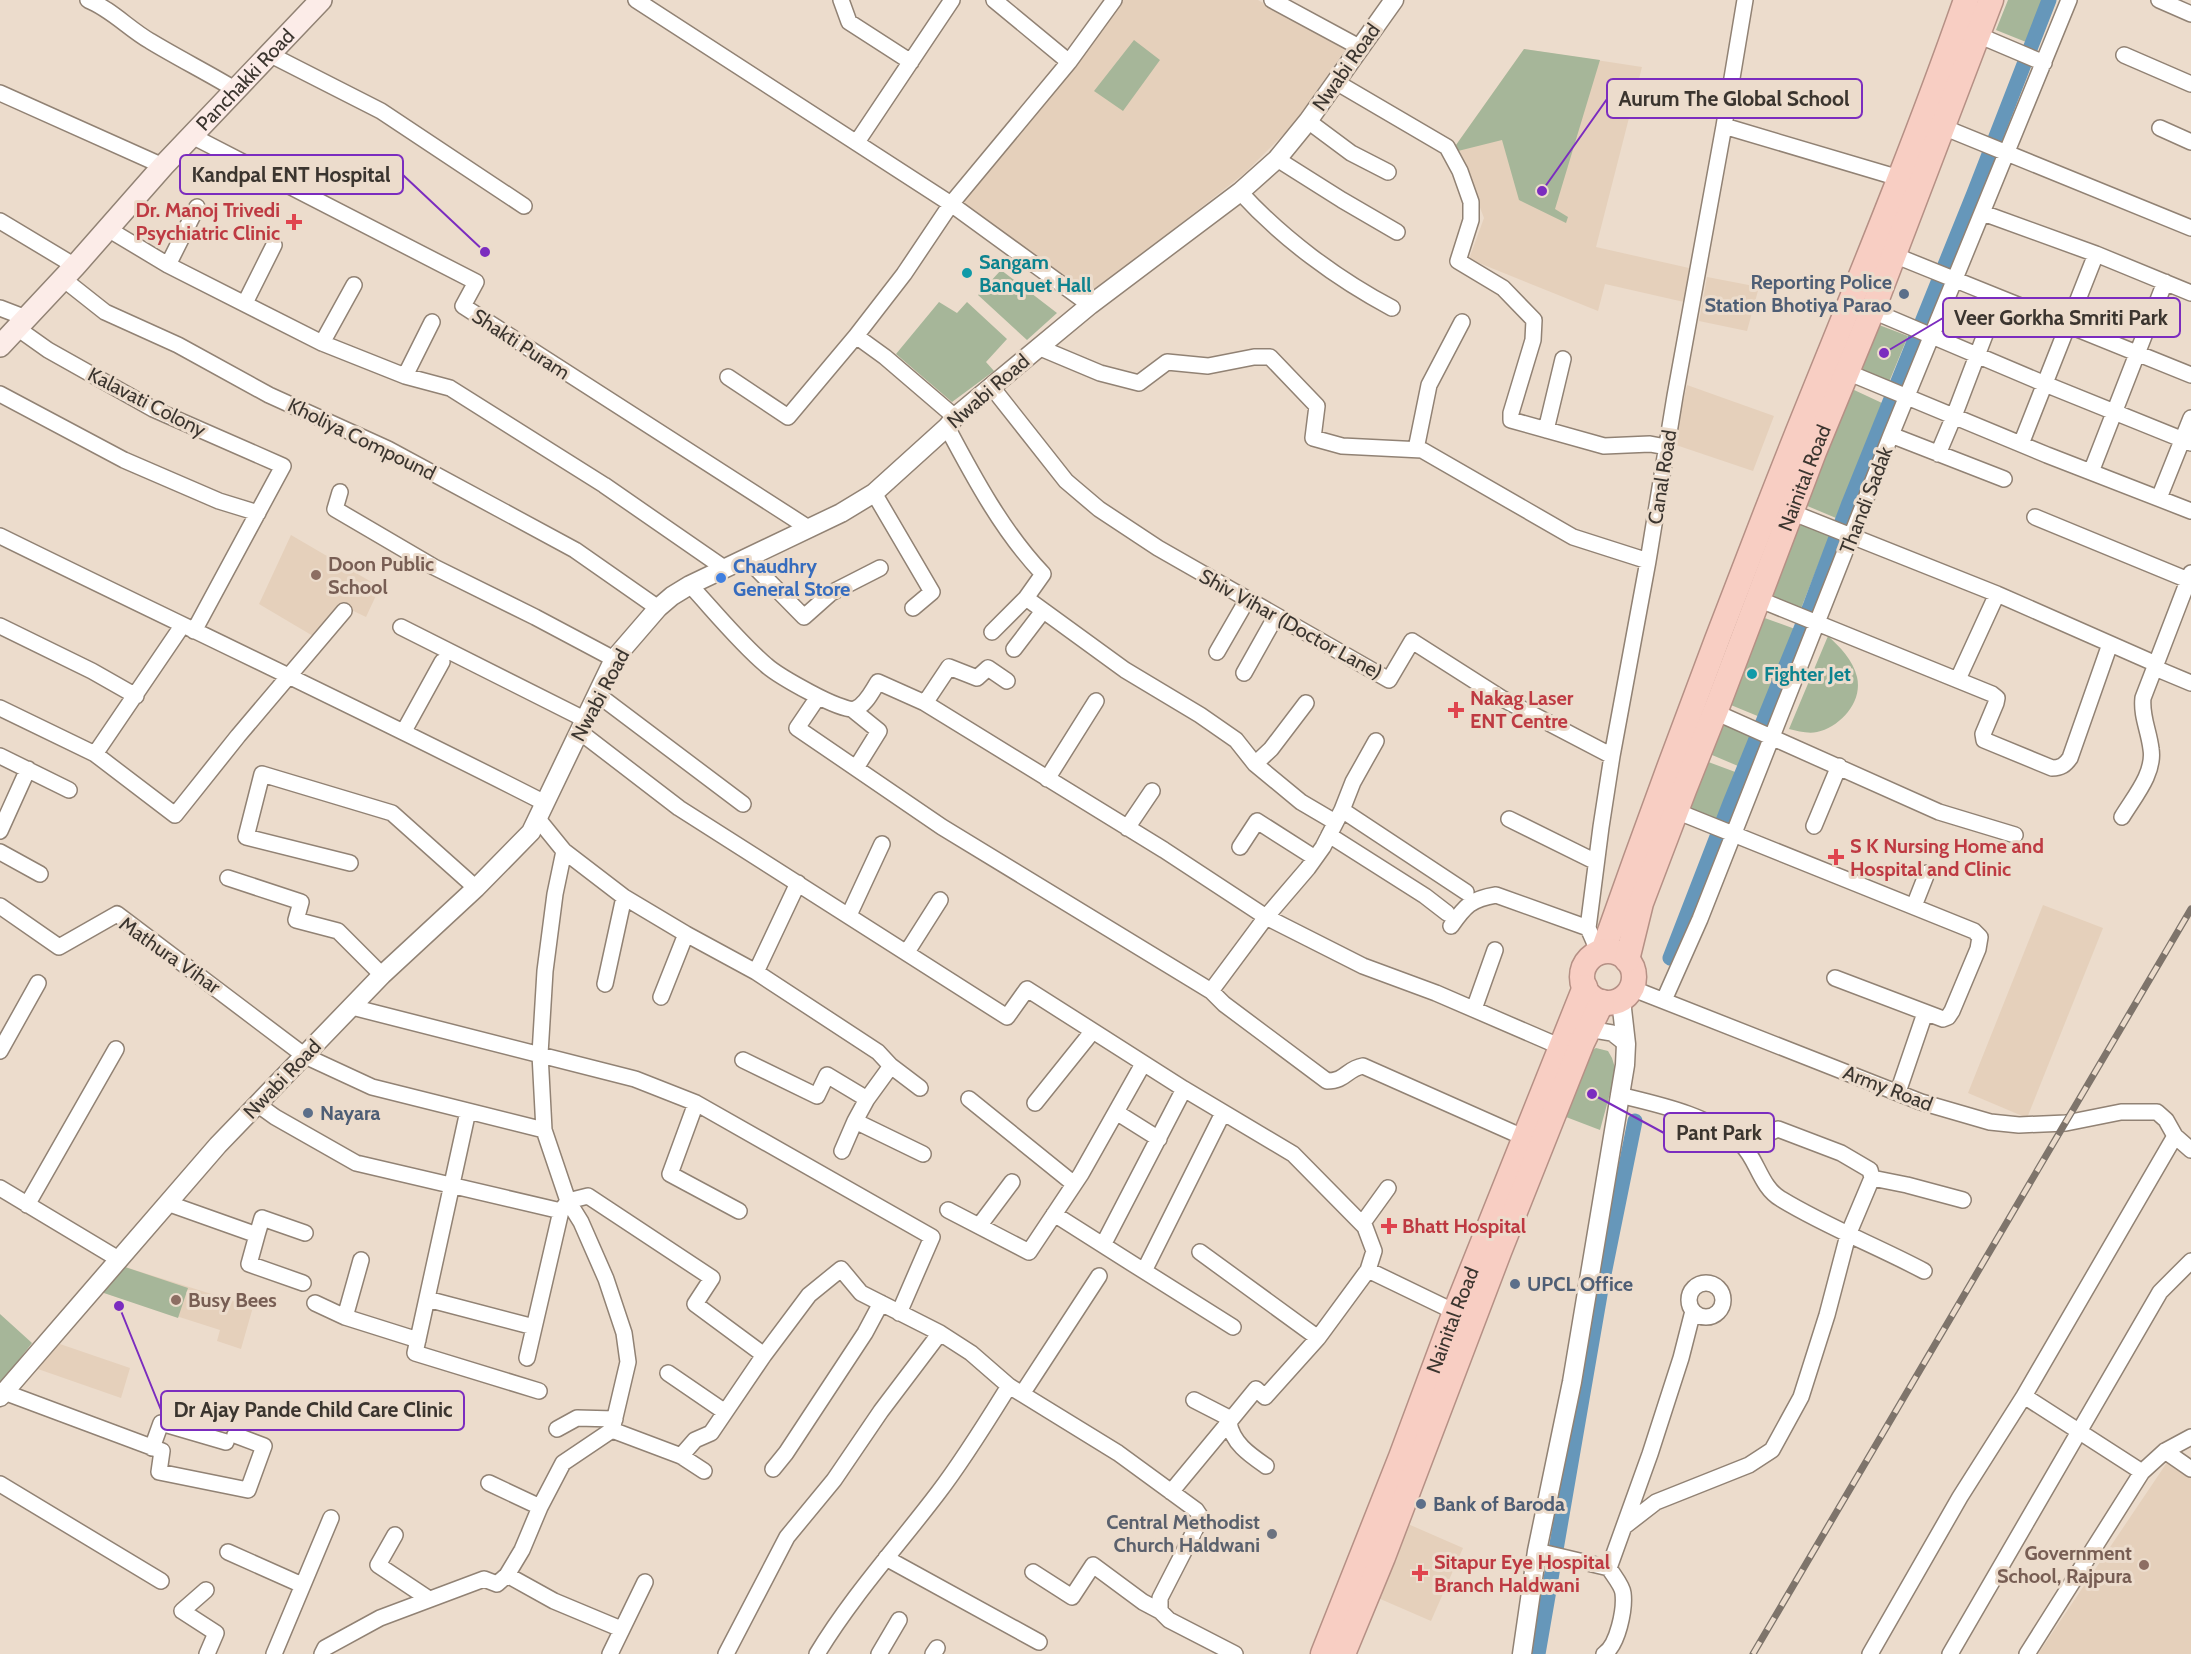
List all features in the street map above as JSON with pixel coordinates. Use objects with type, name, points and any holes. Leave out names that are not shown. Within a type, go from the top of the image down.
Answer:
[{"type":"highway","name":"Nainital Road","points":[[1601,952],[1650,818],[1758,599],[1873,311],[1899,178],[1966,0]]},
{"type":"highway","name":"Nainital Road","points":[[1627,960],[1641,903],[1676,811],[1705,708],[1792,447],[1943,127],[1992,0]]},
{"type":"highway","points":[[1601,952],[1614,952],[1627,960],[1633,973],[1610,994],[1582,976],[1587,962],[1601,952]]},
{"type":"highway","name":"Nainital Road","points":[[1323,1654],[1401,1457],[1452,1347],[1588,1029],[1610,994]]},
{"type":"highway","name":"Nainital Road","points":[[1343,1654],[1383,1557],[1452,1347],[1455,1312],[1561,1047],[1610,994]]},
{"type":"main road","name":"Panchakki Road","points":[[0,346],[163,166],[269,54],[314,2]]},
{"type":"street","points":[[87,0],[98,4],[149,41],[196,65],[236,90]]},
{"type":"street","points":[[636,0],[951,204],[1090,305]]},
{"type":"street","points":[[841,0],[849,22],[911,62]]},
{"type":"street","points":[[857,142],[952,0]]},
{"type":"street","points":[[994,0],[1069,62]]},
{"type":"street","points":[[1272,0],[1359,47]]},
{"type":"street","name":"Nwabi Road","points":[[2,1394],[167,1203],[257,1104],[382,975],[476,888],[531,831],[614,660],[658,608],[690,585],[810,529],[874,493],[992,386],[1090,305],[1240,192],[1277,159],[1336,82],[1394,0]]},
{"type":"street","name":"Canal Road","points":[[1588,928],[1612,756],[1725,126],[1745,0]]},
{"type":"street","name":"Thandi Sadak","points":[[1664,1000],[1700,919],[1724,832],[1763,733],[1844,533],[1891,435],[1898,393],[1946,277],[1983,213],[1998,149],[2033,58],[2069,0]]},
{"type":"street","points":[[2159,0],[2191,14]]},
{"type":"street","points":[[728,377],[788,417],[856,336],[904,274],[951,204],[1069,62],[1112,1]]},
{"type":"street","points":[[1978,35],[2033,58]]},
{"type":"street","points":[[269,54],[381,111],[524,206]]},
{"type":"street","points":[[2124,55],[2191,84]]},
{"type":"street","points":[[1336,82],[1447,147],[1460,171],[1471,202],[1471,220],[1458,261],[1503,288],[1534,320],[1533,340],[1511,413],[1511,420],[1604,446],[1650,444],[1666,447]]},
{"type":"street","points":[[0,93],[163,166]]},
{"type":"street","points":[[1308,120],[1351,153],[1388,172]]},
{"type":"street","points":[[1725,126],[1899,178]]},
{"type":"street","points":[[1943,127],[2191,228]]},
{"type":"street","points":[[2160,128],[2191,142]]},
{"type":"street","name":"Shakti Puram","points":[[192,136],[476,282],[464,306],[810,529]]},
{"type":"street","points":[[1277,159],[1397,232]]},
{"type":"street","points":[[1240,192],[1259,213],[1292,241],[1360,291],[1392,308]]},
{"type":"street","points":[[168,265],[197,207]]},
{"type":"street","points":[[1983,213],[2096,254],[2191,293]]},
{"type":"street","name":"Kholiya Compound","points":[[0,221],[68,272],[105,312],[178,345],[269,395],[388,449],[575,550],[658,608]]},
{"type":"street","points":[[108,229],[168,265],[322,343],[405,376],[450,388],[604,485],[724,568]]},
{"type":"street","points":[[245,303],[274,245]]},
{"type":"street","points":[[1883,251],[2191,375]]},
{"type":"street","points":[[2021,444],[2096,254]]},
{"type":"street","points":[[2091,472],[2165,282]]},
{"type":"street","points":[[322,343],[354,285]]},
{"type":"street","points":[[1938,454],[1999,297]]},
{"type":"street","name":"Kalavati Colony","points":[[0,308],[21,323],[48,350],[153,410],[282,466],[258,513]]},
{"type":"street","points":[[1873,311],[1923,334],[2187,441]]},
{"type":"street","points":[[405,376],[432,322]]},
{"type":"street","points":[[1416,449],[1429,385],[1462,322]]},
{"type":"street","points":[[856,336],[885,357],[951,422],[971,472],[1021,551],[1043,574],[1026,598],[992,632]]},
{"type":"street","points":[[1038,348],[1100,373],[1139,383],[1167,362],[1208,366],[1254,357],[1270,357],[1317,406],[1313,438],[1342,446],[1422,450],[1573,537],[1648,561]]},
{"type":"street","points":[[1546,430],[1563,359]]},
{"type":"street","points":[[1847,372],[2191,511]]},
{"type":"street","name":"Shiv Vihar (Doctor Lane)","points":[[992,386],[1066,482],[1099,509],[1158,548],[1389,680],[1412,641],[1503,699],[1612,756]]},
{"type":"street","points":[[0,394],[124,460],[219,501],[258,513],[188,629],[95,754]]},
{"type":"street","points":[[2158,498],[2187,441],[2191,418]]},
{"type":"street","points":[[1891,435],[2004,479]]},
{"type":"street","points":[[340,492],[335,509],[434,567],[536,617],[614,660]]},
{"type":"street","points":[[874,493],[932,592],[913,608]]},
{"type":"street","points":[[1791,512],[1997,594],[2191,683]]},
{"type":"street","points":[[2035,517],[2189,583],[2143,698],[2142,708],[2152,761],[2148,773],[2122,817]]},
{"type":"street","points":[[0,536],[404,732],[541,811],[564,851],[624,897],[756,972],[878,1052],[891,1066],[920,1088]]},
{"type":"street","points":[[747,559],[804,617],[831,593],[880,568]]},
{"type":"street","points":[[690,585],[766,666],[818,697],[846,710],[853,710],[862,705],[878,681],[925,704],[1127,828],[1266,917],[1363,966],[1474,1009],[1561,1047]]},
{"type":"street","points":[[1958,679],[1997,594]]},
{"type":"street","points":[[1026,598],[1125,670],[1200,715],[1236,740],[1255,764],[1301,802],[1466,892]]},
{"type":"street","points":[[1758,599],[1992,694],[1997,698],[1983,734],[1984,740],[2052,768],[2060,768],[2070,758],[2110,644]]},
{"type":"street","points":[[1217,652],[1247,600]]},
{"type":"street","points":[[0,708],[95,754],[175,815],[238,736],[344,611]]},
{"type":"street","points":[[1014,649],[1043,611]]},
{"type":"street","points":[[1244,673],[1276,616]]},
{"type":"street","points":[[0,626],[92,671],[136,696]]},
{"type":"street","points":[[401,627],[582,726],[679,808],[1007,1017],[1027,989],[1143,1064],[1293,1154],[1362,1224],[1374,1251],[1368,1270],[1318,1338],[1264,1397],[1256,1389],[1172,1492]]},
{"type":"street","points":[[404,732],[442,662]]},
{"type":"street","points":[[925,704],[949,667],[977,678],[988,668],[1007,681]]},
{"type":"street","points":[[597,694],[743,804]]},
{"type":"street","points":[[818,697],[797,728],[942,827],[1211,991],[1224,1004],[1327,1081],[1339,1081],[1355,1068],[1363,1066],[1525,1138]]},
{"type":"street","points":[[1047,779],[1096,701]]},
{"type":"street","points":[[1255,764],[1271,748],[1306,703]]},
{"type":"street","points":[[1705,708],[1939,812],[2015,835]]},
{"type":"street","points":[[853,710],[879,730],[856,768]]},
{"type":"street","points":[[1211,991],[1266,917],[1315,858],[1376,741]]},
{"type":"street","points":[[0,756],[69,790]]},
{"type":"street","points":[[1814,826],[1839,766]]},
{"type":"street","points":[[0,831],[28,769]]},
{"type":"street","points":[[350,863],[246,837],[262,774],[392,813],[476,888]]},
{"type":"street","points":[[1127,828],[1152,791]]},
{"type":"street","points":[[1676,811],[1914,906],[1974,931],[1980,937],[1978,949],[1948,1017],[1943,1019],[1835,978]]},
{"type":"street","points":[[1509,819],[1596,862]]},
{"type":"street","points":[[1240,847],[1257,821],[1315,858]]},
{"type":"street","points":[[1335,822],[1425,896],[1449,920],[1480,897],[1496,895],[1588,928],[1601,952]]},
{"type":"street","points":[[849,915],[882,844]]},
{"type":"street","points":[[322,1654],[325,1648],[380,1618],[484,1579],[497,1584],[507,1575],[522,1550],[540,1507],[563,1463],[613,1424],[628,1362],[624,1333],[606,1279],[581,1222],[565,1206],[544,1130],[540,1054],[545,971],[555,894],[564,851]]},
{"type":"street","points":[[0,852],[40,874]]},
{"type":"street","points":[[1914,906],[1927,873]]},
{"type":"street","points":[[228,878],[300,902],[296,920],[338,931],[382,975]]},
{"type":"street","points":[[756,972],[798,883]]},
{"type":"street","points":[[605,984],[624,897]]},
{"type":"street","points":[[907,952],[940,900]]},
{"type":"street","name":"Mathura Vihar","points":[[0,906],[59,948],[117,914],[305,1056]]},
{"type":"street","points":[[661,997],[686,934]]},
{"type":"street","points":[[1474,1009],[1494,950]]},
{"type":"street","points":[[0,1051],[38,983]]},
{"type":"street","points":[[1524,1653],[1625,1065],[1626,1044],[1610,994]]},
{"type":"street","name":"Army Road","points":[[1610,994],[1664,1000],[1921,1102],[1990,1122],[2019,1125],[2066,1123],[2121,1112],[2157,1112],[2166,1120],[2175,1136]]},
{"type":"street","points":[[352,1007],[635,1079],[696,1103],[932,1237],[899,1313]]},
{"type":"street","points":[[1898,1092],[1925,1012]]},
{"type":"street","points":[[1588,1029],[1612,1033],[1626,1044]]},
{"type":"street","points":[[1035,1103],[1092,1032]]},
{"type":"street","points":[[27,1205],[116,1049]]},
{"type":"street","points":[[305,1056],[372,1087],[544,1130]]},
{"type":"street","points":[[743,1060],[817,1096],[827,1075],[867,1099]]},
{"type":"street","points":[[948,1210],[1029,1252],[1074,1184],[1143,1064]]},
{"type":"street","points":[[842,1151],[867,1099],[891,1066]]},
{"type":"street","points":[[1103,1245],[1184,1089]]},
{"type":"street","points":[[1619,1095],[1672,1108],[1718,1128],[1743,1145],[1764,1181],[1778,1198],[1924,1271]]},
{"type":"street","points":[[969,1099],[1074,1184]]},
{"type":"street","points":[[696,1103],[670,1174],[739,1211]]},
{"type":"street","points":[[257,1104],[275,1117],[356,1163],[452,1186],[565,1206],[588,1196],[712,1278],[695,1304],[764,1355]]},
{"type":"street","points":[[468,1111],[415,1353],[539,1391]]},
{"type":"street","points":[[1116,1112],[1159,1139]]},
{"type":"street","points":[[1144,1271],[1223,1113]]},
{"type":"street","points":[[855,1121],[923,1154]]},
{"type":"street","points":[[1625,1526],[1656,1502],[1749,1465],[1772,1450],[1801,1397],[1827,1315],[1848,1235],[1872,1179],[1870,1170],[1841,1154],[1778,1129],[1743,1145]]},
{"type":"street","points":[[1870,1654],[1960,1497],[2024,1396],[2175,1136],[2191,1150]]},
{"type":"street","points":[[1872,1179],[1907,1185],[1963,1200]]},
{"type":"street","points":[[979,1226],[1012,1182]]},
{"type":"street","points":[[0,1188],[120,1260]]},
{"type":"street","points":[[1362,1224],[1388,1188]]},
{"type":"street","points":[[167,1203],[256,1235]]},
{"type":"street","points":[[527,1358],[565,1206]]},
{"type":"street","points":[[1054,1214],[1233,1327]]},
{"type":"street","points":[[303,1283],[249,1264],[262,1218],[305,1233]]},
{"type":"street","points":[[1200,1252],[1318,1338]]},
{"type":"street","points":[[345,1317],[362,1260]]},
{"type":"street","points":[[1950,1654],[2160,1292],[2191,1261]]},
{"type":"street","points":[[681,1456],[695,1440],[711,1433],[764,1355],[809,1295],[841,1269],[861,1293],[940,1333],[971,1353],[1016,1390],[1118,1453],[1196,1510],[1200,1516],[1198,1524],[1160,1598],[1160,1611]]},
{"type":"street","points":[[1368,1270],[1455,1312]]},
{"type":"street","points":[[817,1654],[858,1592],[938,1493],[977,1437],[1016,1390],[1099,1276]]},
{"type":"street","points":[[427,1299],[534,1327]]},
{"type":"street","points":[[315,1303],[345,1317],[418,1340]]},
{"type":"street","points":[[773,1468],[786,1453],[865,1333],[881,1304]]},
{"type":"street","points":[[1609,1568],[1654,1444],[1693,1311]]},
{"type":"street","points":[[726,1654],[787,1537],[834,1480],[881,1411],[940,1333]]},
{"type":"street","points":[[668,1373],[725,1412]]},
{"type":"street","points":[[2,1394],[152,1448],[162,1451],[159,1472],[248,1490],[264,1446],[161,1423],[152,1448]]},
{"type":"street","points":[[2024,1396],[2142,1472]]},
{"type":"street","points":[[1194,1400],[1230,1421]]},
{"type":"street","points":[[557,1429],[577,1418],[613,1424],[681,1456],[704,1471]]},
{"type":"street","points":[[1230,1421],[1230,1433],[1249,1454],[1266,1466]]},
{"type":"street","points":[[2027,1654],[2142,1472],[2165,1451],[2191,1437]]},
{"type":"street","points":[[2165,1451],[2191,1468]]},
{"type":"street","points":[[489,1483],[540,1507]]},
{"type":"street","points":[[0,1484],[162,1581]]},
{"type":"street","points":[[274,1654],[331,1518]]},
{"type":"street","points":[[395,1535],[378,1565],[429,1599]]},
{"type":"street","points":[[228,1551],[302,1585]]},
{"type":"street","points":[[1542,1552],[1609,1568],[1623,1591],[1622,1619],[1611,1650],[1604,1654]]},
{"type":"street","points":[[886,1558],[1039,1642]]},
{"type":"street","points":[[1033,1572],[1072,1597],[1093,1565],[1143,1602],[1160,1611],[1169,1620],[1235,1654]]},
{"type":"street","points":[[507,1575],[554,1601],[621,1629]]},
{"type":"street","points":[[610,1654],[645,1582]]},
{"type":"street","points":[[206,1590],[182,1611],[216,1633],[207,1654]]},
{"type":"street","points":[[879,1654],[899,1620]]},
{"type":"shaded area","points":[[1121,0],[1258,0],[1345,50],[1292,126],[1245,173],[1087,297],[960,202]]},
{"type":"shaded area","points":[[1524,49],[1642,67],[1596,247],[1689,268],[1684,302],[1605,284],[1598,311],[1469,259],[1484,218],[1456,145]]},
{"type":"shaded area","points":[[1707,277],[1759,287],[1747,331],[1699,321]]},
{"type":"shaded area","points":[[1687,385],[1774,416],[1753,471],[1673,444]]},
{"type":"shaded area","name":"Doon Public School","points":[[291,535],[380,587],[366,617],[343,606],[332,613],[313,636],[259,604]]},
{"type":"shaded area","points":[[2043,905],[2103,928],[2027,1118],[1968,1093]]},
{"type":"shaded area","name":"Busy Bees","points":[[122,1266],[253,1307],[241,1349],[217,1341],[220,1330],[101,1292]]},
{"type":"shaded area","points":[[57,1343],[130,1368],[121,1398],[35,1368]]},
{"type":"shaded area","name":"Government School, Rajpura","points":[[2168,1461],[2191,1476],[2191,1654],[2038,1654]]},
{"type":"shaded area","name":"Sitapur Eye Hospital Branch Haldwani","points":[[1408,1524],[1463,1548],[1431,1621],[1378,1598]]},
{"type":"green space","points":[[2008,0],[2044,0],[2026,42],[1996,30]]},
{"type":"green space","points":[[1134,40],[1160,60],[1123,111],[1094,91]]},
{"type":"green space","points":[[1524,49],[1600,60],[1555,209],[1568,217],[1566,223],[1519,200],[1502,140],[1458,151],[1456,145]]},
{"type":"green space","points":[[1001,270],[1057,313],[1027,340],[978,295]]},
{"type":"green space","points":[[939,302],[957,313],[967,302],[1007,339],[986,362],[994,371],[952,402],[896,354]]},
{"type":"green space","points":[[1879,325],[1908,336],[1889,382],[1861,371]]},
{"type":"green space","points":[[1852,389],[1882,403],[1836,518],[1805,505]]},
{"type":"green space","points":[[1797,522],[1830,535],[1800,611],[1767,598]]},
{"type":"green space","points":[[1759,616],[1795,629],[1760,717],[1726,703]]},
{"type":"green space","points":[[1828,636],[1846,654],[1855,671],[1857,695],[1848,712],[1826,729],[1810,733],[1789,729]]},
{"type":"green space","points":[[1718,718],[1752,733],[1738,766],[1705,752]]},
{"type":"green space","points":[[1703,760],[1738,773],[1718,822],[1683,809]]},
{"type":"green space","points":[[1596,1048],[1608,1051],[1616,1071],[1600,1130],[1566,1117],[1590,1051]]},
{"type":"green space","points":[[122,1266],[188,1288],[178,1318],[101,1292]]},
{"type":"green space","points":[[0,1314],[32,1343],[0,1384]]},
{"type":"waterway","points":[[1670,958],[2049,0]]},
{"type":"waterway","points":[[1538,1654],[1601,1289],[1635,1121]]},
{"type":"railway","points":[[1753,1654],[2191,909]]},
{"type":"place","name":"Aurum The Global School","points":[[1542,191]]},
{"type":"place","name":"Dr. Manoj Trivedi Psychiatric Clinic","points":[[294,222]]},
{"type":"place","name":"Kandpal ENT Hospital","points":[[485,252]]},
{"type":"place","name":"Sangam Banquet Hall","points":[[967,273]]},
{"type":"place","name":"Reporting Police Station Bhotiya Parao","points":[[1904,294]]},
{"type":"place","name":"Veer Gorkha Smriti Park","points":[[1884,353]]},
{"type":"place","name":"Doon Public School","points":[[316,575]]},
{"type":"place","name":"Chaudhry General Store","points":[[721,578]]},
{"type":"place","name":"Fighter Jet","points":[[1752,674]]},
{"type":"place","name":"Nakag Laser ENT Centre","points":[[1456,710]]},
{"type":"place","name":"S K Nursing Home and Hospital and Clinic","points":[[1836,857]]},
{"type":"place","name":"Pant Park","points":[[1592,1094]]},
{"type":"place","name":"Nayara","points":[[308,1113]]},
{"type":"place","name":"Bhatt Hospital","points":[[1389,1226]]},
{"type":"place","name":"UPCL Office","points":[[1515,1284]]},
{"type":"place","name":"Busy Bees","points":[[176,1300]]},
{"type":"place","name":"Dr Ajay Pande Child Care Clinic","points":[[119,1306]]},
{"type":"place","name":"Bank of Baroda","points":[[1421,1504]]},
{"type":"place","name":"Central Methodist Church Haldwani","points":[[1272,1534]]},
{"type":"place","name":"Government School, Rajpura","points":[[2144,1565]]},
{"type":"place","name":"Sitapur Eye Hospital Branch Haldwani","points":[[1420,1573]]}]
